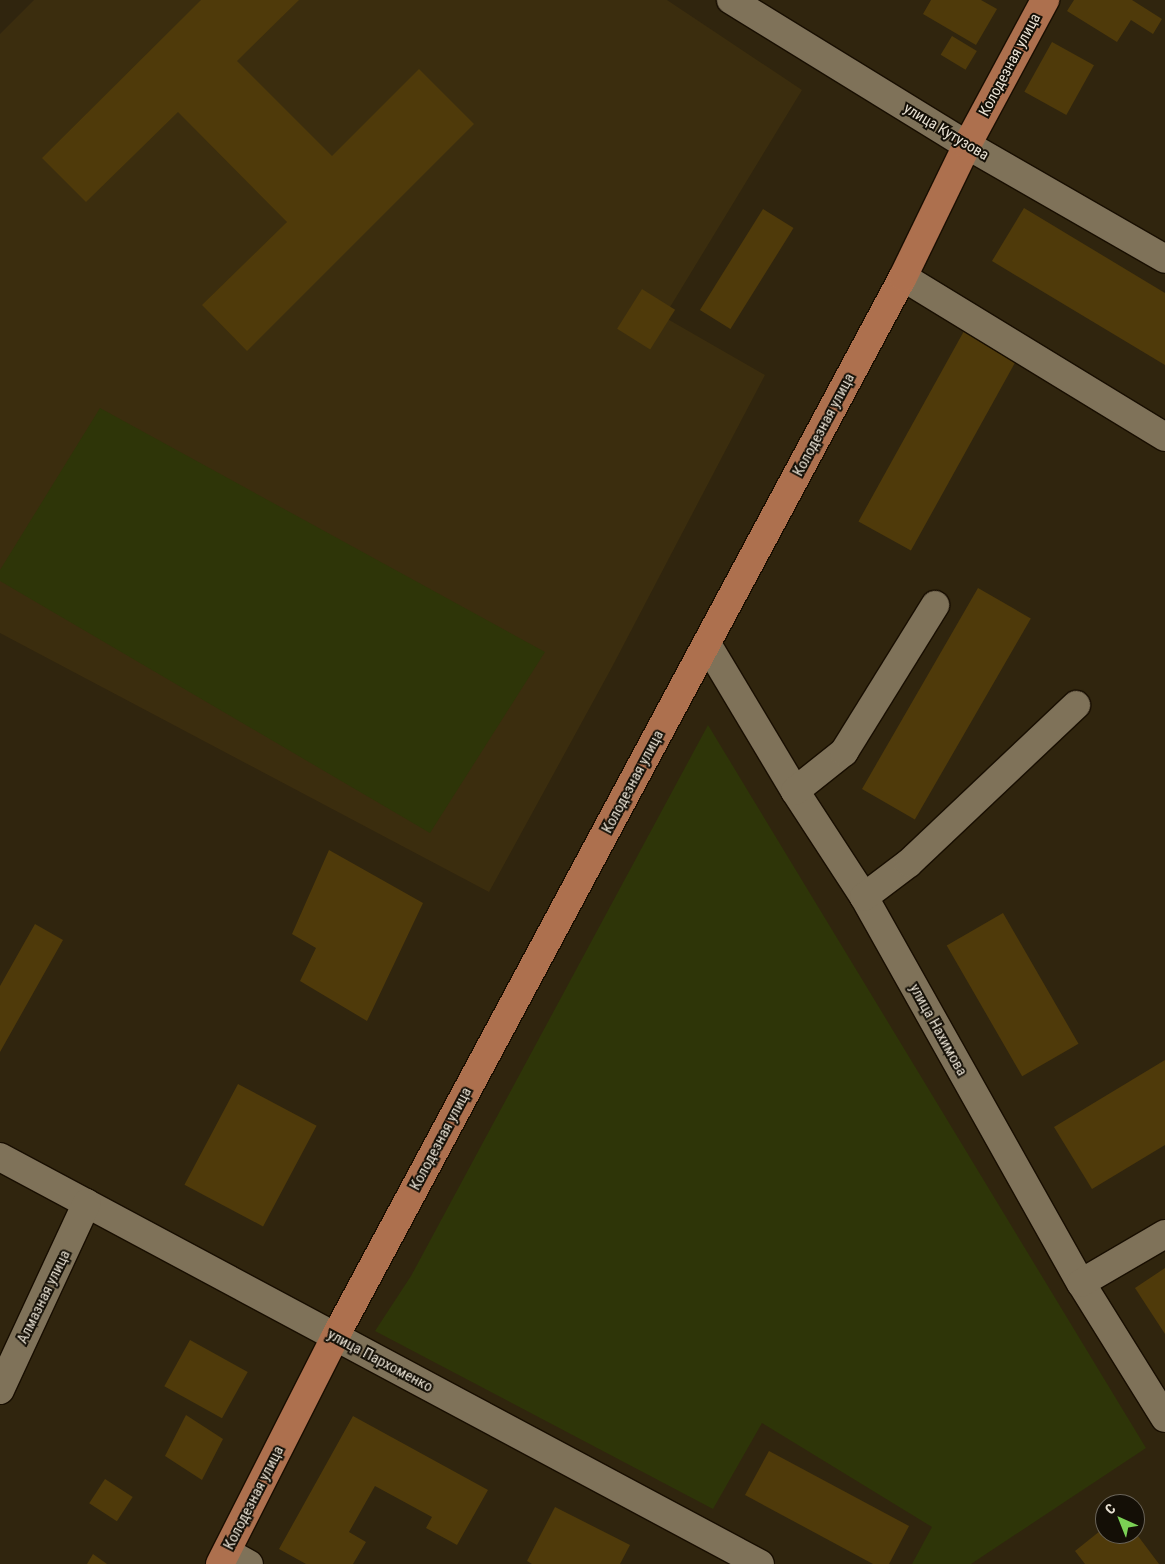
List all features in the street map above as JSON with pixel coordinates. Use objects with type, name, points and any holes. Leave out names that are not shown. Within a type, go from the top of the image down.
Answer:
[{"type":"main road","name":"Колодезная улица","points":[[232,1560],[335,1337],[903,278],[967,145],[1045,0]]},
{"type":"street","name":"улица Кутузова","points":[[730,0],[967,145],[1165,259]]},
{"type":"street","points":[[903,278],[1165,436]]},
{"type":"street","points":[[795,791],[844,752],[936,604]]},
{"type":"street","name":"улица Нахимова","points":[[707,644],[795,791],[864,897],[1081,1283],[1165,1418]]},
{"type":"street","points":[[864,897],[909,864],[1076,705]]},
{"type":"street","name":"улица Пархоменко","points":[[0,1157],[760,1564]]},
{"type":"street","name":"Алмазная улица","points":[[0,1390],[88,1203]]},
{"type":"street","points":[[1081,1283],[1165,1234]]},
{"type":"shaded area","points":[[34,0],[667,0],[802,90],[664,317],[765,375],[612,667],[489,892],[0,633],[0,34]]},
{"type":"green space","points":[[100,408],[545,652],[430,833],[0,581],[0,570]]},
{"type":"green space","points":[[708,725],[1146,1448],[971,1564],[912,1564],[932,1527],[762,1423],[713,1509],[375,1331],[411,1276]]},
{"type":"building","points":[[201,0],[299,0],[237,61],[332,156],[419,69],[474,124],[247,351],[202,305],[287,222],[178,112],[86,202],[42,158]]},
{"type":"building","points":[[931,0],[981,0],[997,9],[976,45],[923,14]]},
{"type":"building","points":[[1074,0],[1132,0],[1162,19],[1153,34],[1131,20],[1117,42],[1067,11]]},
{"type":"building","points":[[952,36],[977,51],[966,70],[941,55]]},
{"type":"building","points":[[1052,42],[1094,65],[1066,115],[1024,92]]},
{"type":"building","points":[[1024,208],[1165,293],[1165,365],[992,261]]},
{"type":"building","points":[[763,209],[794,228],[730,329],[700,310]]},
{"type":"building","points":[[642,289],[675,310],[650,350],[617,329]]},
{"type":"building","points":[[969,322],[1021,351],[911,551],[858,521]]},
{"type":"building","points":[[978,588],[1031,618],[915,819],[862,789]]},
{"type":"building","points":[[329,850],[423,903],[367,1021],[300,981],[316,948],[292,934]]},
{"type":"building","points":[[1003,913],[1078,1044],[1022,1076],[947,945]]},
{"type":"building","points":[[35,924],[63,940],[0,1052],[0,986]]},
{"type":"building","points":[[1165,1060],[1165,1145],[1092,1189],[1054,1127]]},
{"type":"building","points":[[238,1084],[317,1126],[263,1226],[184,1185]]},
{"type":"building","points":[[1165,1268],[1165,1334],[1135,1288]]},
{"type":"building","points":[[190,1340],[248,1372],[222,1418],[164,1386]]},
{"type":"building","points":[[186,1415],[223,1439],[202,1480],[165,1456]]},
{"type":"building","points":[[353,1416],[488,1490],[457,1545],[426,1528],[432,1517],[375,1486],[349,1532],[366,1542],[353,1564],[306,1564],[279,1549]]},
{"type":"building","points":[[769,1451],[909,1526],[889,1564],[873,1564],[745,1495]]},
{"type":"building","points":[[105,1479],[133,1497],[117,1521],[89,1503]]},
{"type":"building","points":[[555,1507],[630,1545],[620,1564],[532,1564],[527,1561]]},
{"type":"building","points":[[1095,1535],[1095,1544],[1144,1544],[1159,1564],[1085,1564],[1075,1551]]},
{"type":"building","points":[[93,1554],[107,1564],[87,1564]]}]
